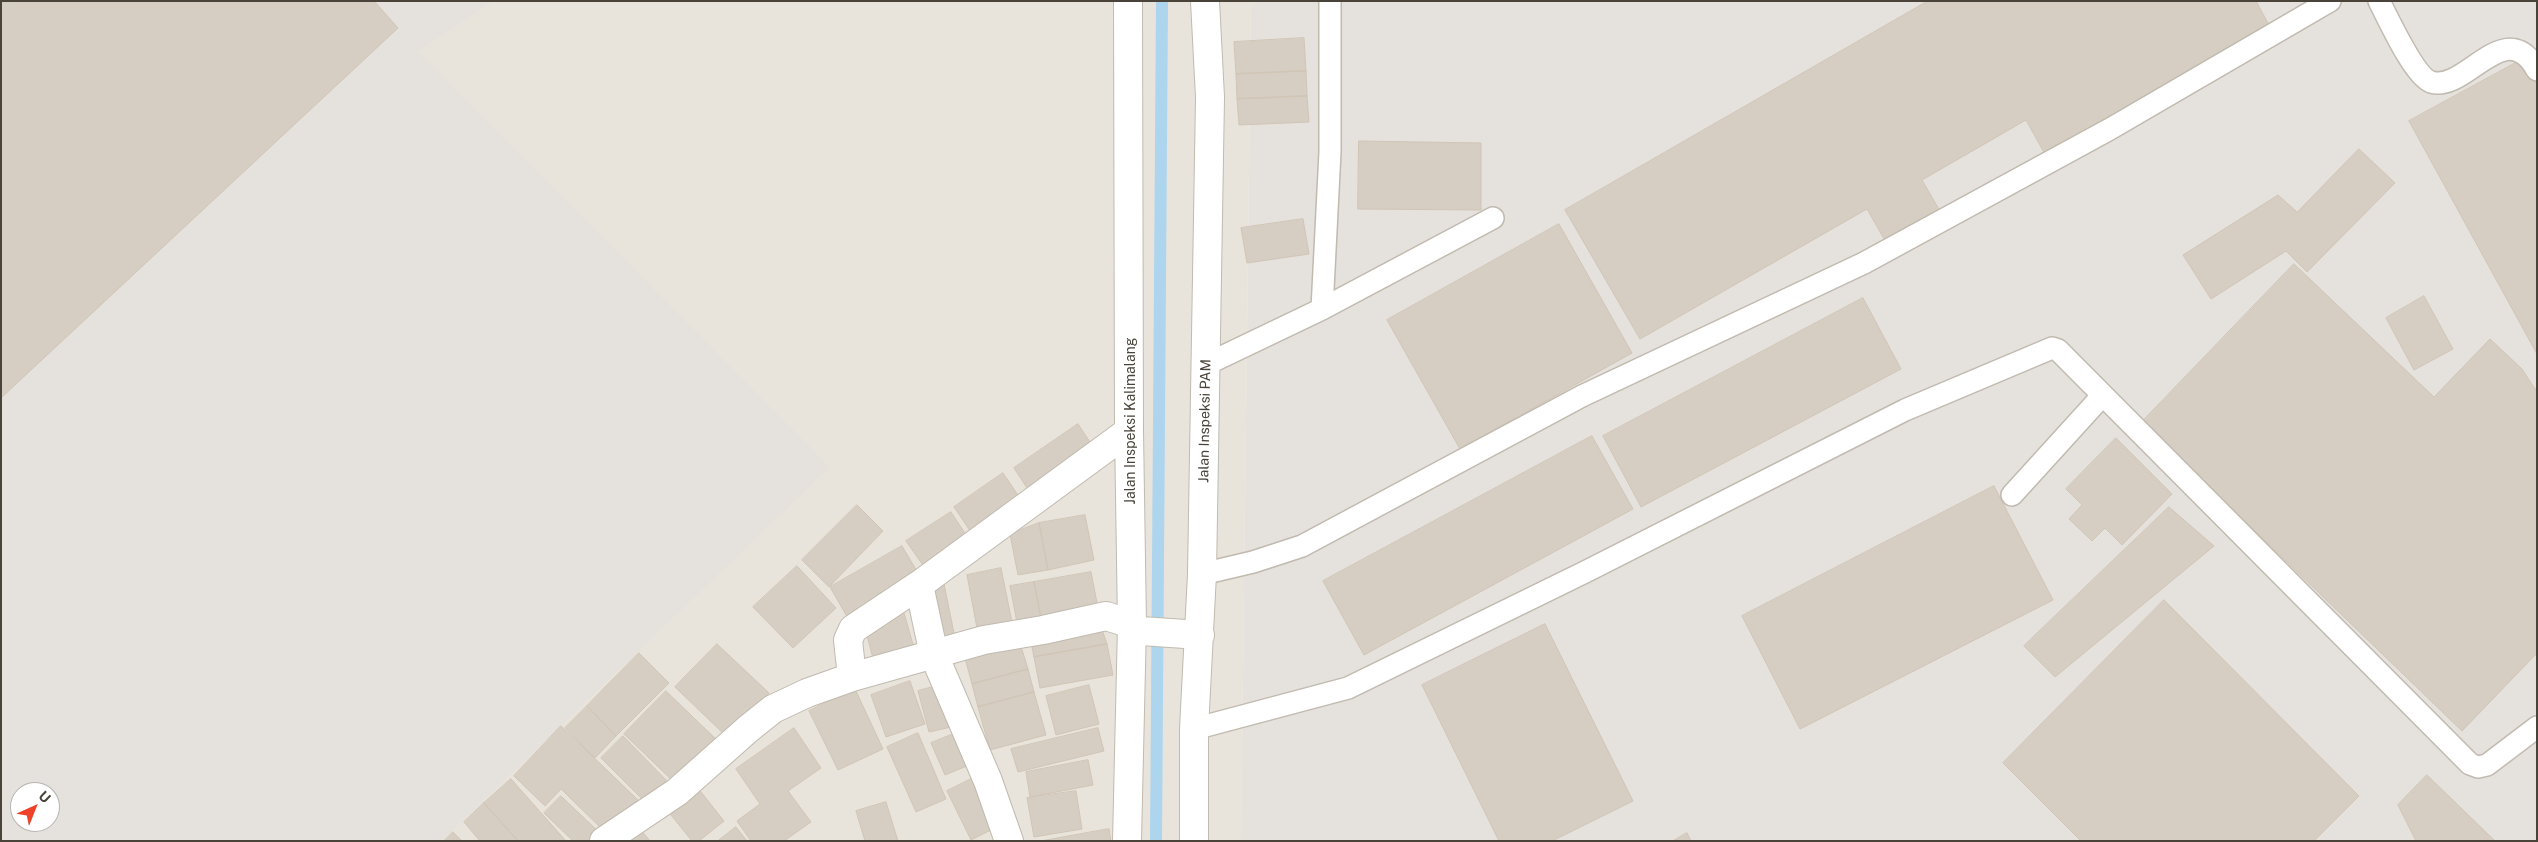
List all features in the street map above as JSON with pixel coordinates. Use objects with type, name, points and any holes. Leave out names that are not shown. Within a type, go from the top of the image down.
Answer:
[{"type":"street","name":"Jalan Inspeksi Kalimalang","points":[[1128,1],[1129,431],[1136,628],[1128,841]]},
{"type":"street","name":"Jalan Inspeksi PAM","points":[[1194,841],[1194,729],[1197,635],[1202,574],[1210,97],[1205,1]]},
{"type":"street","points":[[852,677],[848,640],[853,629],[919,585],[1129,431]]},
{"type":"street","points":[[919,585],[934,655],[988,781],[1009,841]]},
{"type":"street","points":[[604,841],[677,792],[773,709],[807,693],[852,677],[984,640],[1043,630],[1106,616],[1136,628],[1197,635]]},
{"type":"lane","points":[[1322,309],[1330,152],[1330,1]]},
{"type":"lane","points":[[1202,574],[1253,562],[1302,546],[1582,396],[1864,263],[2110,129],[2330,1]]},
{"type":"lane","points":[[2379,1],[2420,73],[2431,82],[2445,82],[2503,50],[2517,49],[2529,57],[2537,70]]},
{"type":"lane","points":[[1205,365],[1322,309],[1493,218]]},
{"type":"lane","points":[[1194,729],[1348,688],[1585,572],[1905,410],[2052,348],[2058,350],[2470,764],[2478,767],[2487,765],[2537,727]]},
{"type":"lane","points":[[2012,494],[2102,396]]},
{"type":"shaded area","points":[[1,1],[1258,1],[1251,7],[1241,841],[1,841]]},
{"type":"shaded area","points":[[1,1],[494,1],[418,51],[830,467],[441,841],[1,841]]},
{"type":"shaded area","points":[[1258,1],[2537,1],[2537,841],[1241,841],[1251,7]]},
{"type":"building","points":[[1,1],[374,1],[398,28],[1,398]]},
{"type":"building","points":[[1928,1],[2256,1],[2270,27],[2046,156],[2026,120],[1922,180],[1941,213],[1887,244],[1867,209],[1640,339],[1565,210]]},
{"type":"building","points":[[1304,38],[1306,71],[1236,74],[1234,42]]},
{"type":"building","points":[[2523,59],[2537,84],[2537,354],[2409,121]]},
{"type":"building","points":[[1306,71],[1307,96],[1237,99],[1236,74]]},
{"type":"building","points":[[1307,96],[1309,122],[1239,125],[1237,99]]},
{"type":"building","points":[[1359,141],[1481,143],[1481,210],[1358,209]]},
{"type":"building","points":[[2359,149],[2395,183],[2307,272],[2286,251],[2211,299],[2183,255],[2278,195],[2297,212]]},
{"type":"building","points":[[1303,219],[1309,254],[1247,263],[1241,228]]},
{"type":"building","points":[[1559,224],[1632,353],[1460,449],[1387,320]]},
{"type":"building","points":[[2294,264],[2434,397],[2490,339],[2522,369],[2537,392],[2537,653],[2462,731],[2142,422]]},
{"type":"building","points":[[2424,296],[2453,349],[2414,370],[2386,318]]},
{"type":"building","points":[[1863,298],[1901,369],[1641,507],[1603,436]]},
{"type":"building","points":[[1078,424],[1096,451],[1031,494],[1014,468]]},
{"type":"building","points":[[1592,436],[1633,509],[1364,655],[1323,581]]},
{"type":"building","points":[[2116,438],[2172,494],[2122,545],[2105,528],[2092,541],[2069,519],[2082,505],[2066,489]]},
{"type":"building","points":[[1003,473],[1024,504],[975,538],[954,507]]},
{"type":"building","points":[[1994,486],[2053,600],[1800,729],[1742,616]]},
{"type":"building","points":[[857,505],[883,531],[829,587],[802,560]]},
{"type":"building","points":[[2169,507],[2214,546],[2055,677],[2024,646]]},
{"type":"building","points":[[951,512],[970,541],[927,571],[906,541]]},
{"type":"building","points":[[1085,515],[1094,560],[1048,570],[1039,523]]},
{"type":"building","points":[[1039,523],[1048,570],[1018,575],[1010,534]]},
{"type":"building","points":[[902,546],[921,578],[849,620],[830,587]]},
{"type":"building","points":[[797,566],[836,608],[793,648],[753,607]]},
{"type":"building","points":[[1001,568],[1012,622],[977,628],[967,575]]},
{"type":"building","points":[[1091,572],[1099,613],[1042,623],[1034,582]]},
{"type":"building","points":[[1034,582],[1042,623],[1018,628],[1010,586]]},
{"type":"building","points":[[944,584],[956,643],[937,647],[925,588]]},
{"type":"building","points":[[2164,600],[2359,796],[2314,841],[2081,841],[2003,763]]},
{"type":"building","points":[[904,613],[916,655],[875,666],[864,624]]},
{"type":"building","points":[[1100,624],[1107,644],[1034,657],[1030,637]]},
{"type":"building","points":[[1545,624],[1633,801],[1552,841],[1499,841],[1422,685]]},
{"type":"building","points":[[1020,643],[1028,669],[972,684],[965,658]]},
{"type":"building","points":[[717,644],[769,693],[727,737],[675,687]]},
{"type":"building","points":[[1107,644],[1113,675],[1040,688],[1034,657]]},
{"type":"building","points":[[639,653],[669,683],[616,736],[587,706]]},
{"type":"building","points":[[1028,669],[1034,692],[978,707],[972,684]]},
{"type":"building","points":[[910,681],[925,724],[886,737],[871,695]]},
{"type":"building","points":[[944,684],[956,726],[929,732],[918,691]]},
{"type":"building","points":[[1089,685],[1099,724],[1056,735],[1046,696]]},
{"type":"building","points":[[855,689],[883,749],[838,770],[809,711]]},
{"type":"building","points":[[666,691],[721,744],[679,787],[624,734]]},
{"type":"building","points":[[1034,692],[1046,735],[990,750],[978,707]]},
{"type":"building","points":[[587,706],[616,736],[595,758],[565,728]]},
{"type":"building","points":[[561,726],[638,800],[606,833],[561,789],[545,806],[514,776]]},
{"type":"building","points":[[794,728],[821,768],[788,791],[811,822],[784,841],[751,841],[737,821],[760,804],[736,769]]},
{"type":"building","points":[[1098,728],[1104,751],[1018,772],[1011,749]]},
{"type":"building","points":[[961,731],[974,763],[945,775],[931,743]]},
{"type":"building","points":[[918,733],[946,799],[916,812],[887,747]]},
{"type":"building","points":[[623,736],[670,784],[648,805],[601,758]]},
{"type":"building","points":[[1088,760],[1093,785],[1030,797],[1026,772]]},
{"type":"building","points":[[2427,775],[2495,841],[2416,841],[2398,805]]},
{"type":"building","points":[[975,777],[999,826],[971,840],[947,791]]},
{"type":"building","points":[[511,779],[566,841],[518,841],[484,803]]},
{"type":"building","points":[[1076,791],[1082,829],[1034,837],[1027,798]]},
{"type":"building","points":[[701,792],[724,821],[699,841],[692,841],[671,815]]},
{"type":"building","points":[[561,796],[602,835],[596,841],[573,841],[544,813]]},
{"type":"building","points":[[886,802],[898,841],[865,841],[856,811]]},
{"type":"building","points":[[484,803],[518,841],[480,841],[464,822]]},
{"type":"building","points":[[736,827],[747,841],[718,841]]},
{"type":"building","points":[[1109,829],[1111,841],[1041,841]]},
{"type":"building","points":[[641,830],[650,841],[627,841]]},
{"type":"building","points":[[453,832],[462,841],[444,841]]},
{"type":"building","points":[[1687,833],[1691,841],[1673,841]]},
{"type":"waterway","points":[[1156,841],[1162,1]]}]
